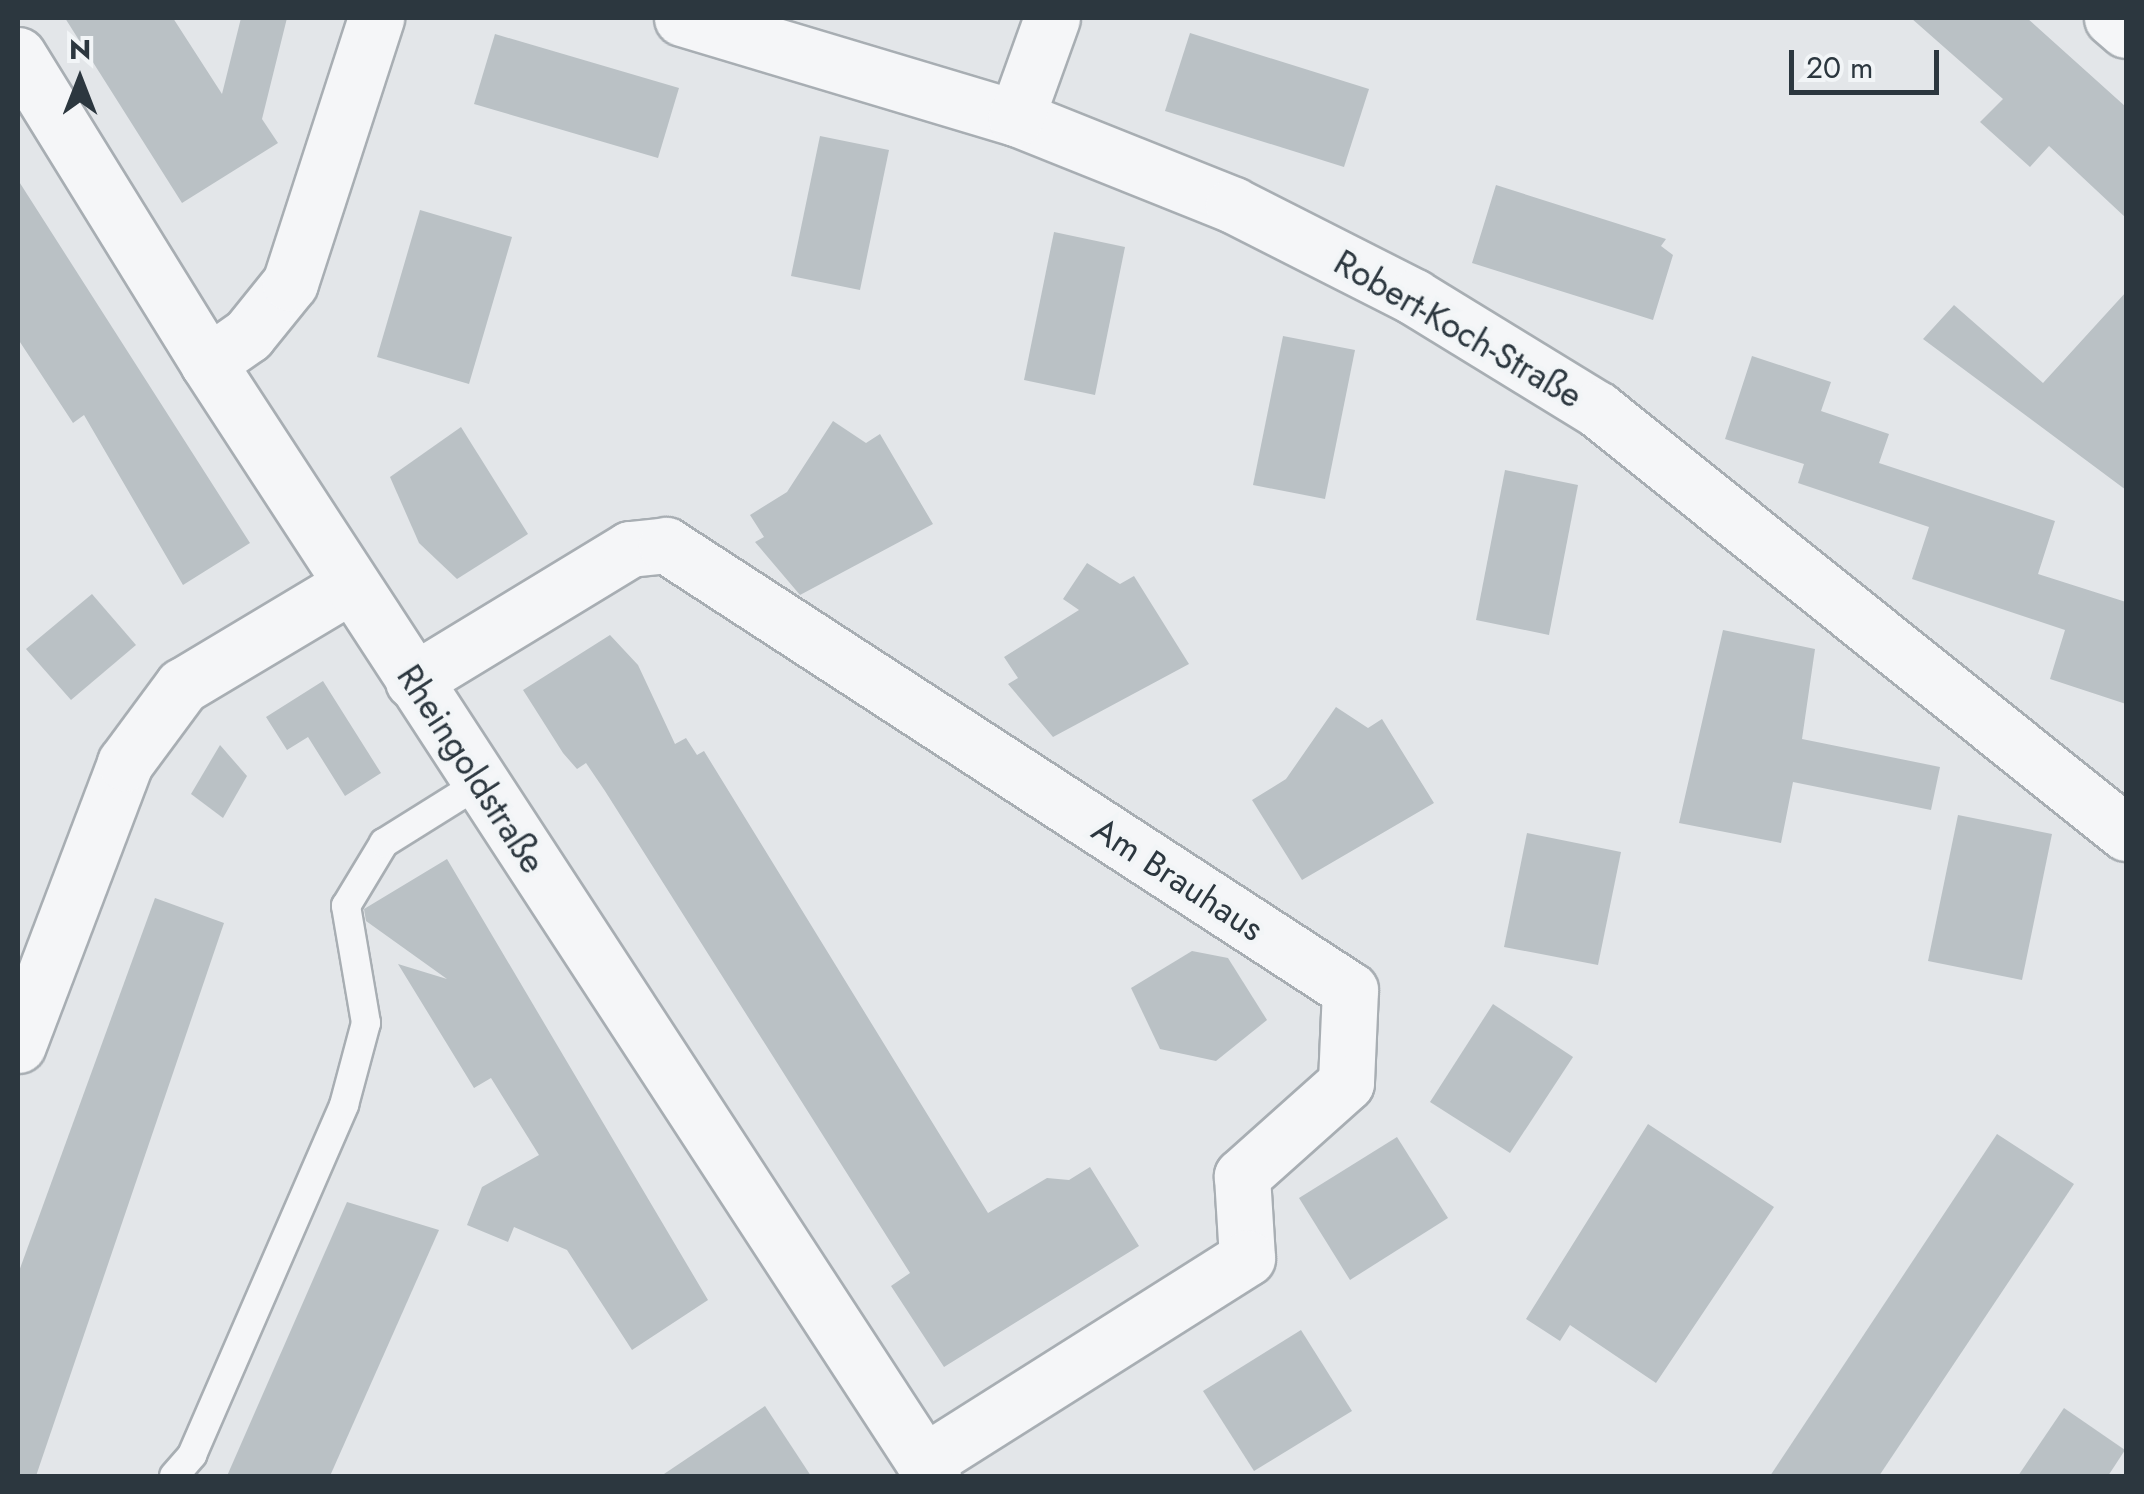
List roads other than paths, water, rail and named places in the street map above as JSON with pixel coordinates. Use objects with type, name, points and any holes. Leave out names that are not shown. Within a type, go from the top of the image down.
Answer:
[{"type":"street","points":[[208,363],[248,334],[290,283],[376,18]]},
{"type":"street","name":"Robert-Koch-Straße","points":[[682,18],[1016,118],[1266,222],[1414,297],[1597,409],[2126,833]]},
{"type":"street","points":[[1016,118],[1052,18]]},
{"type":"street","points":[[2112,18],[2126,30]]},
{"type":"street","name":"Rheingoldstraße","points":[[18,54],[208,363],[929,1469]]},
{"type":"street","name":"Am Brauhaus","points":[[413,681],[630,550],[666,545],[1350,990],[1346,1083],[1242,1176],[1247,1258],[929,1469]]},
{"type":"street","points":[[18,1045],[126,764],[182,686],[351,585]]},
{"type":"lane","points":[[174,1476],[192,1455],[344,1105],[366,1022],[346,906],[384,842],[480,783]]}]
